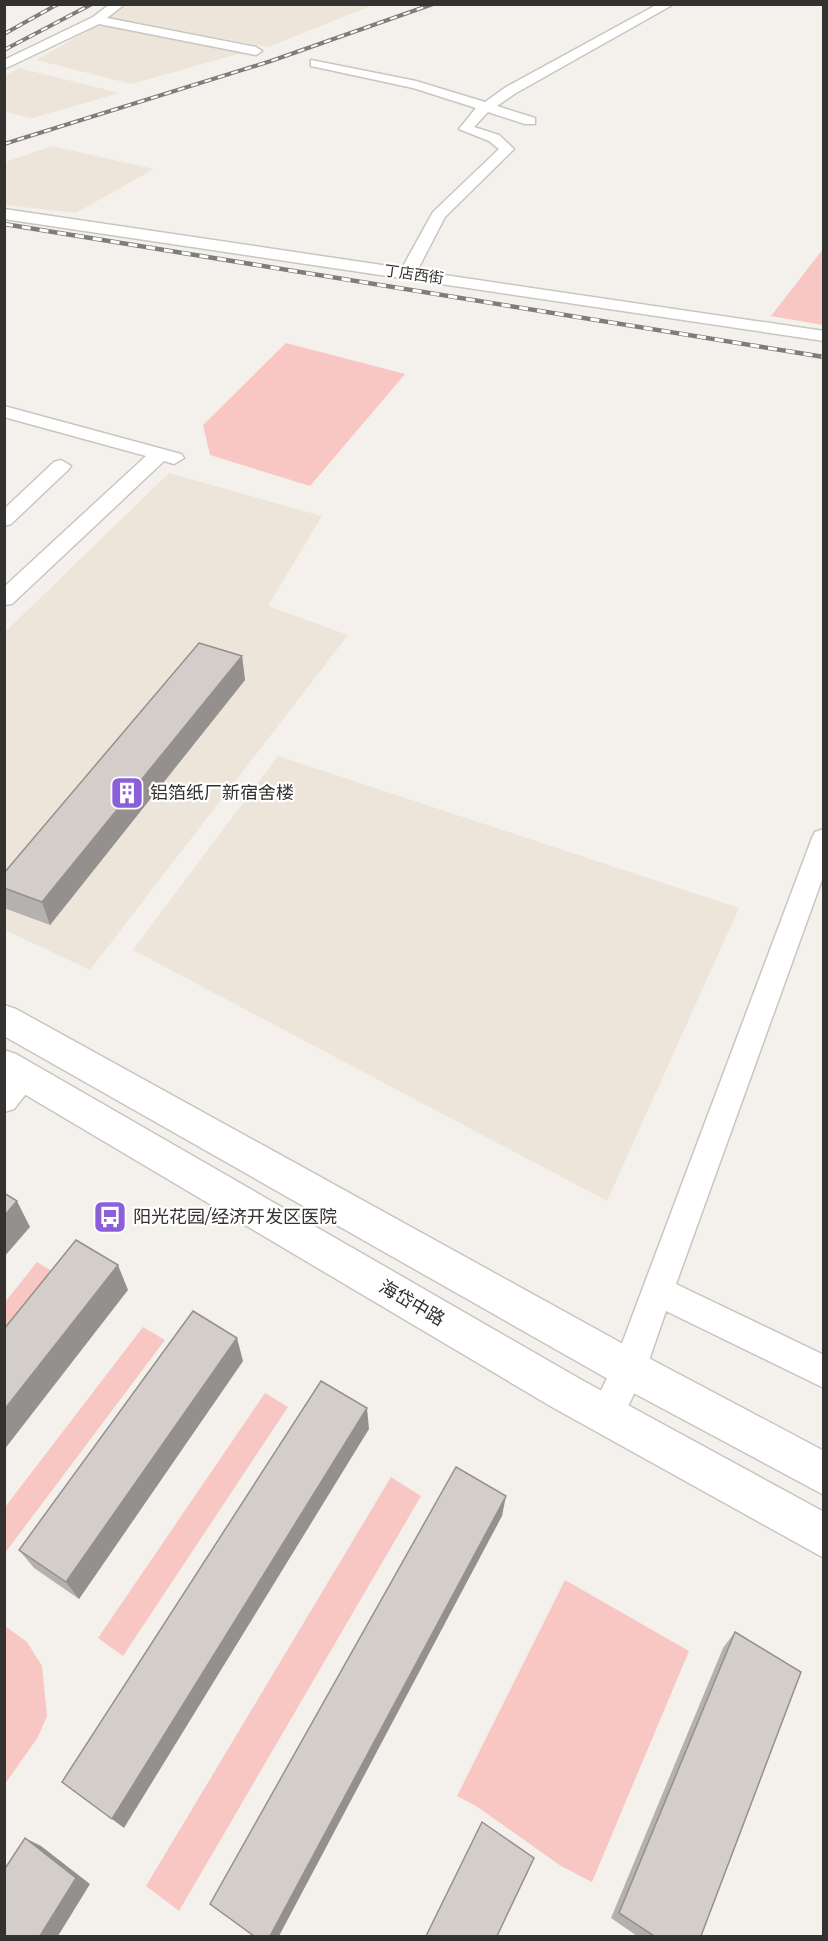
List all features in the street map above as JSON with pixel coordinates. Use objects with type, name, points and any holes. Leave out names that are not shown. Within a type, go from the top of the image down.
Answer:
[{"type":"main road","points":[[4,1019],[630,1369],[824,1474]]},
{"type":"main road","name":"海岱中路","points":[[12,1080],[824,1536]]},
{"type":"street","points":[[4,65],[97,20],[119,4]]},
{"type":"street","points":[[408,273],[438,215],[507,149],[494,138],[466,129],[475,113],[668,4]]},
{"type":"street","points":[[97,20],[256,51]]},
{"type":"street","points":[[316,63],[416,86],[530,121]]},
{"type":"street","name":"丁店西街","points":[[4,214],[824,336]]},
{"type":"street","points":[[4,411],[168,456],[4,599]]},
{"type":"street","points":[[4,519],[61,466]]},
{"type":"street","points":[[606,1415],[630,1369],[824,838]]},
{"type":"street","points":[[658,1291],[824,1372]]},
{"type":"shaded area","points":[[128,5],[373,5],[268,47],[107,18]]},
{"type":"shaded area","points":[[100,24],[245,52],[131,84],[36,60]]},
{"type":"shaded area","points":[[19,68],[120,93],[32,118],[5,112],[5,76]]},
{"type":"shaded area","points":[[52,146],[154,169],[76,213],[5,205],[5,162]]},
{"type":"shaded area","points":[[823,249],[823,325],[771,316]]},
{"type":"shaded area","points":[[286,343],[405,374],[310,486],[210,455],[203,425]]},
{"type":"shaded area","points":[[169,473],[322,516],[268,606],[348,635],[90,970],[5,930],[4,633]]},
{"type":"shaded area","points":[[278,756],[739,908],[607,1201],[133,950]]},
{"type":"shaded area","points":[[37,1262],[58,1275],[5,1340],[5,1302]]},
{"type":"shaded area","points":[[143,1327],[165,1340],[5,1553],[5,1507]]},
{"type":"shaded area","points":[[265,1393],[288,1407],[123,1656],[98,1638]]},
{"type":"shaded area","points":[[391,1477],[421,1496],[179,1911],[146,1886]]},
{"type":"shaded area","points":[[565,1580],[689,1651],[592,1882],[561,1866],[476,1806],[457,1796]]},
{"type":"shaded area","points":[[5,1626],[27,1642],[42,1666],[47,1716],[38,1737],[5,1784]]},
{"type":"building","points":[[199,643],[242,656],[42,902],[4,888],[4,873]]},
{"type":"building","points":[[4,1193],[17,1201],[4,1216]]},
{"type":"building","points":[[76,1240],[118,1265],[4,1410],[4,1329]]},
{"type":"building","points":[[193,1311],[237,1338],[66,1582],[19,1550]]},
{"type":"building","points":[[321,1381],[367,1408],[112,1819],[62,1782]]},
{"type":"building","points":[[456,1467],[506,1496],[270,1936],[254,1936],[210,1904]]},
{"type":"building","points":[[735,1632],[801,1672],[701,1936],[654,1936],[619,1913]]},
{"type":"building","points":[[482,1822],[534,1858],[497,1936],[426,1936]]},
{"type":"building","points":[[25,1838],[76,1878],[40,1936],[4,1936],[4,1870]]},
{"type":"railway","points":[[4,34],[58,4]]},
{"type":"railway","points":[[4,50],[92,4]]},
{"type":"railway","points":[[4,144],[271,61],[433,4]]},
{"type":"railway","points":[[4,224],[824,357]]},
{"type":"place","name":"铝箔纸厂新宿舍楼","points":[[127,793]]},
{"type":"place","name":"阳光花园/经济开发区医院","points":[[110,1217]]}]
